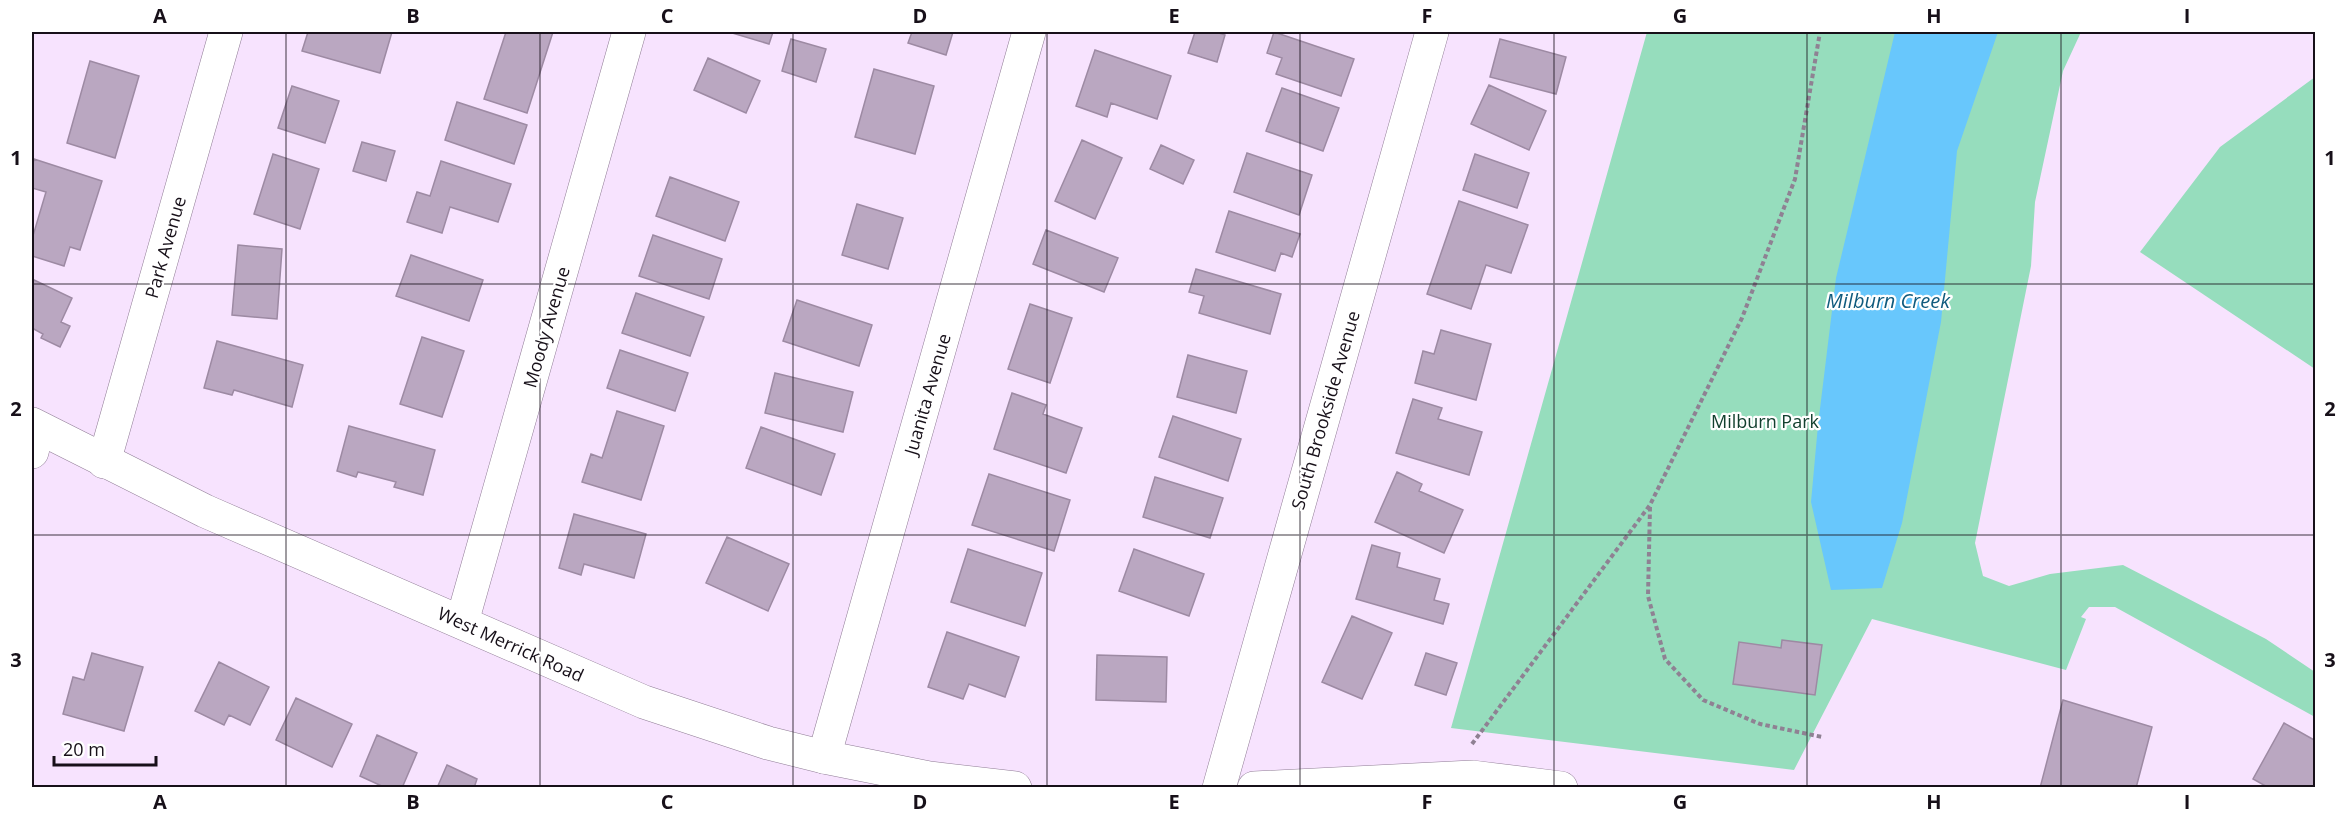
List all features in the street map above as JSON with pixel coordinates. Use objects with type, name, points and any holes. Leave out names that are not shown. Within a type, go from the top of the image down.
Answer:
[{"type":"street","name":"Park Avenue","points":[[104,462],[226,32]]},
{"type":"street","name":"Moody Avenue","points":[[462,622],[629,32]]},
{"type":"street","name":"Juanita Avenue","points":[[824,758],[1029,32]]},
{"type":"street","name":"South Brookside Avenue","points":[[1219,788],[1432,32]]},
{"type":"street","name":"West Merrick Road","points":[[34,435],[104,462],[205,511],[644,702],[768,743],[824,758],[929,778],[1015,788]]},
{"type":"street","points":[[1254,788],[1472,777],[1562,788]]},
{"type":"path","points":[[1446,778],[1650,505],[1742,318],[1795,179],[1820,32]]},
{"type":"path","points":[[1650,505],[1648,596],[1665,659],[1702,700],[1760,723],[1822,737]]},
{"type":"green space","name":"Milburn Park","points":[[1647,32],[2081,32],[2063,71],[2035,202],[2031,266],[1975,543],[1983,576],[2009,586],[2050,574],[2123,565],[2266,639],[2315,672],[2315,717],[2115,607],[2089,607],[2081,617],[2086,619],[2066,670],[1872,619],[1794,770],[1451,728]]},
{"type":"green space","points":[[2315,77],[2315,369],[2140,252],[2220,147]]},
{"type":"water","name":"Milburn Creek","points":[[1895,32],[1998,32],[1957,151],[1941,322],[1902,523],[1882,588],[1831,590],[1811,502],[1818,425],[1836,278]]},
{"type":"building","points":[[308,32],[392,32],[380,73],[302,51]]},
{"type":"building","points":[[506,32],[553,32],[527,113],[484,99]]},
{"type":"building","points":[[729,32],[773,32],[769,44]]},
{"type":"building","points":[[912,32],[953,32],[946,55],[908,43]]},
{"type":"building","points":[[1195,32],[1216,32],[1225,35],[1217,62],[1188,53]]},
{"type":"building","points":[[1274,32],[1354,59],[1341,96],[1276,74],[1282,58],[1267,53]]},
{"type":"building","points":[[791,39],[826,49],[816,82],[782,71]]},
{"type":"building","points":[[1500,39],[1566,57],[1556,94],[1490,77]]},
{"type":"building","points":[[1095,50],[1171,76],[1157,119],[1111,103],[1107,117],[1076,106]]},
{"type":"building","points":[[708,58],[760,81],[746,113],[694,90]]},
{"type":"building","points":[[90,61],[139,76],[115,158],[67,143]]},
{"type":"building","points":[[874,69],[934,86],[915,154],[855,137]]},
{"type":"building","points":[[1489,85],[1546,111],[1529,150],[1471,124]]},
{"type":"building","points":[[292,86],[339,101],[325,143],[278,128]]},
{"type":"building","points":[[1282,88],[1339,108],[1323,151],[1266,131]]},
{"type":"building","points":[[457,102],[527,125],[514,164],[445,140]]},
{"type":"building","points":[[1082,140],[1122,158],[1095,219],[1055,201]]},
{"type":"building","points":[[362,142],[395,151],[386,181],[353,171]]},
{"type":"building","points":[[1161,145],[1194,160],[1183,184],[1150,169]]},
{"type":"building","points":[[1247,153],[1312,175],[1299,215],[1234,192]]},
{"type":"building","points":[[273,154],[319,169],[300,229],[254,214]]},
{"type":"building","points":[[1475,154],[1529,173],[1517,208],[1463,190]]},
{"type":"building","points":[[34,159],[102,181],[80,250],[70,247],[64,266],[32,256],[32,239],[46,192],[32,188]]},
{"type":"building","points":[[441,161],[511,184],[498,222],[450,207],[442,233],[407,222],[417,192],[430,196]]},
{"type":"building","points":[[670,177],[739,202],[725,241],[656,216]]},
{"type":"building","points":[[1459,201],[1528,225],[1511,273],[1486,265],[1471,309],[1427,294]]},
{"type":"building","points":[[857,204],[903,218],[888,269],[842,255]]},
{"type":"building","points":[[1229,211],[1300,234],[1292,257],[1281,253],[1275,271],[1216,252]]},
{"type":"building","points":[[1046,230],[1118,258],[1104,292],[1033,264]]},
{"type":"building","points":[[653,235],[722,259],[709,299],[639,276]]},
{"type":"building","points":[[238,245],[282,249],[277,319],[232,315]]},
{"type":"building","points":[[411,255],[483,280],[469,321],[396,296]]},
{"type":"building","points":[[1196,269],[1281,294],[1270,334],[1199,313],[1204,296],[1189,292]]},
{"type":"building","points":[[32,279],[72,298],[61,322],[70,326],[60,347],[41,338],[43,334],[32,328]]},
{"type":"building","points":[[636,293],[704,317],[690,356],[622,333]]},
{"type":"building","points":[[797,300],[872,325],[859,366],[783,341]]},
{"type":"building","points":[[1030,304],[1072,318],[1050,383],[1008,369]]},
{"type":"building","points":[[1441,330],[1491,344],[1476,400],[1415,383],[1423,351],[1434,354]]},
{"type":"building","points":[[422,337],[464,351],[442,417],[400,404]]},
{"type":"building","points":[[217,341],[303,365],[292,407],[234,390],[232,395],[204,388]]},
{"type":"building","points":[[620,350],[688,373],[675,411],[607,388]]},
{"type":"building","points":[[1188,355],[1247,371],[1236,413],[1177,397]]},
{"type":"building","points":[[775,373],[853,392],[843,432],[765,413]]},
{"type":"building","points":[[1012,393],[1046,405],[1043,414],[1082,428],[1066,473],[994,449]]},
{"type":"building","points":[[1413,399],[1442,408],[1438,419],[1482,432],[1469,475],[1396,453]]},
{"type":"building","points":[[617,411],[664,426],[641,500],[582,482],[591,454],[602,458]]},
{"type":"building","points":[[1173,416],[1241,439],[1228,481],[1159,457]]},
{"type":"building","points":[[349,426],[435,450],[423,495],[394,487],[396,482],[358,472],[356,477],[337,471]]},
{"type":"building","points":[[761,427],[835,454],[821,495],[746,468]]},
{"type":"building","points":[[1397,472],[1422,484],[1419,491],[1463,510],[1444,553],[1375,522]]},
{"type":"building","points":[[989,474],[1070,500],[1054,551],[972,525]]},
{"type":"building","points":[[1155,477],[1223,498],[1210,538],[1143,517]]},
{"type":"building","points":[[574,514],[646,534],[634,578],[584,564],[581,575],[559,568]]},
{"type":"building","points":[[727,537],[789,564],[768,611],[706,583]]},
{"type":"building","points":[[1372,545],[1400,553],[1397,567],[1440,579],[1434,600],[1449,604],[1443,624],[1356,599]]},
{"type":"building","points":[[968,549],[1042,573],[1025,626],[951,602]]},
{"type":"building","points":[[1134,549],[1204,574],[1189,616],[1119,591]]},
{"type":"building","points":[[1352,616],[1392,633],[1362,699],[1322,682]]},
{"type":"building","points":[[947,632],[1019,657],[1005,697],[969,684],[963,699],[928,687]]},
{"type":"building","points":[[1782,640],[1822,645],[1815,695],[1733,684],[1739,642],[1781,648]]},
{"type":"building","points":[[92,653],[143,667],[124,731],[63,714],[73,677],[84,680]]},
{"type":"building","points":[[1426,653],[1457,663],[1446,695],[1415,685]]},
{"type":"building","points":[[1097,655],[1167,657],[1166,702],[1096,700]]},
{"type":"building","points":[[219,662],[269,687],[250,725],[229,715],[224,725],[195,711]]},
{"type":"building","points":[[296,698],[352,724],[332,767],[276,740]]},
{"type":"building","points":[[2063,700],[2152,727],[2136,788],[2040,788]]},
{"type":"building","points":[[2284,723],[2316,741],[2316,788],[2269,788],[2253,779]]},
{"type":"building","points":[[377,735],[417,753],[402,788],[386,788],[360,776]]},
{"type":"building","points":[[447,765],[477,779],[474,788],[437,788]]}]
